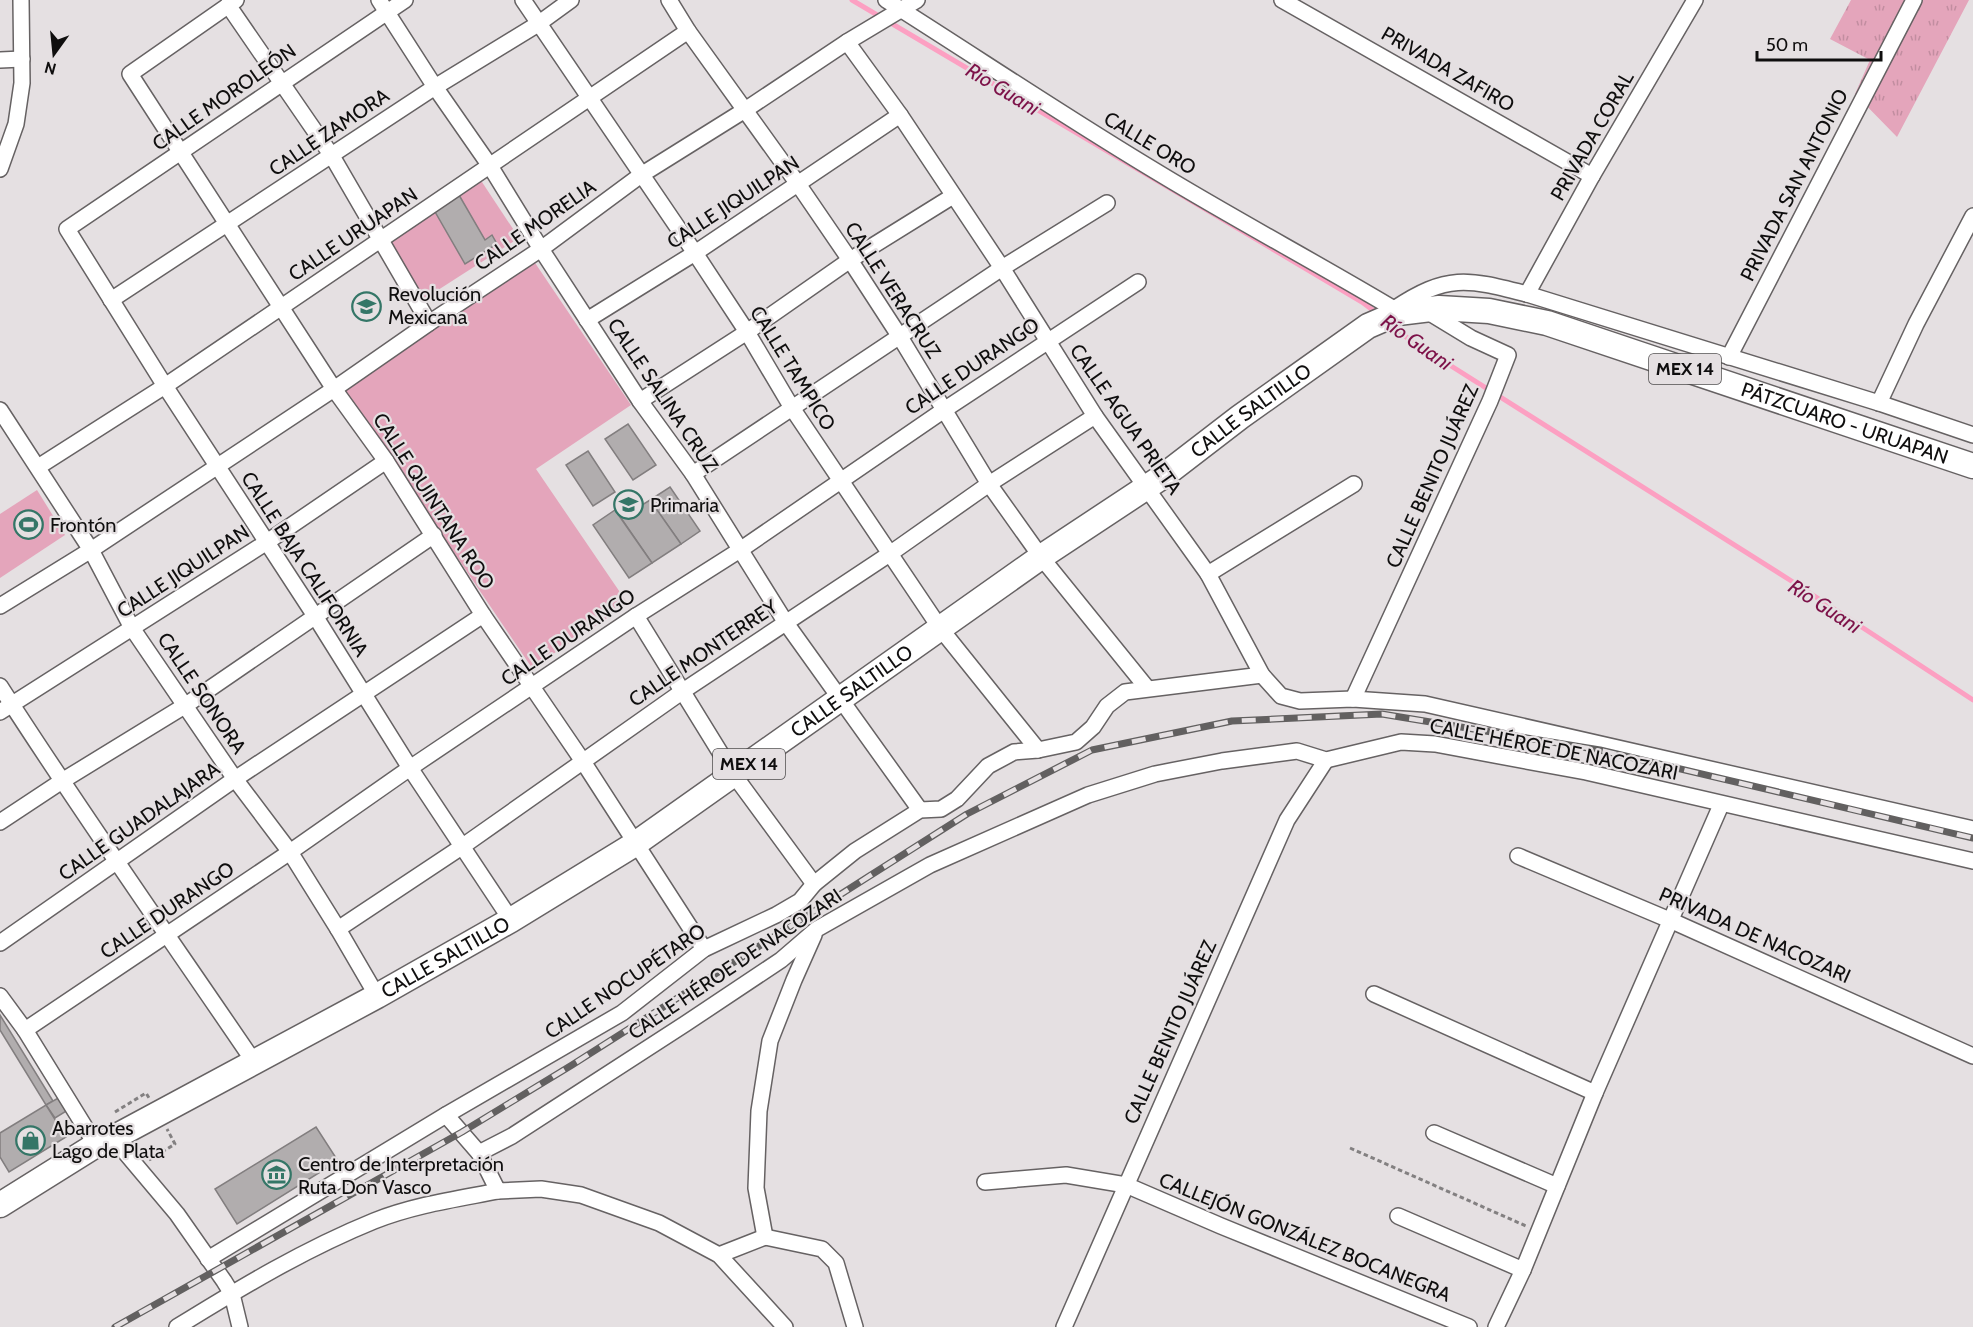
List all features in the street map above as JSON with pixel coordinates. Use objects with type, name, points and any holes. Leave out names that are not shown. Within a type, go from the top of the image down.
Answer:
[{"type":"main road","name":"PÁTZCUARO - URUAPAN","points":[[1368,326],[1394,313],[1456,308],[1490,311],[1547,323],[1973,466]]},
{"type":"main road","name":"CALLE SALTILLO","points":[[105,1141],[377,996],[511,920],[635,844],[1041,557],[1146,487],[1368,326]]},
{"type":"main road","name":"MEX 14","points":[[0,1205],[105,1141]]},
{"type":"street","points":[[0,169],[16,124],[22,83],[21,0]]},
{"type":"street","name":"CALLE MOROLEÓN","points":[[67,229],[283,82],[383,6],[405,0]]},
{"type":"street","name":"CALLE TAMPICO","points":[[523,0],[695,253],[747,332],[792,408],[940,628],[1038,750]]},
{"type":"street","name":"CALLE ZAMORA","points":[[111,300],[435,87],[538,24],[571,0]]},
{"type":"street","name":"CALLE VERACRUZ","points":[[669,0],[688,31],[798,184],[900,337],[989,484],[1041,557],[1147,688]]},
{"type":"street","name":"CALLE ORO","points":[[886,0],[896,13],[1394,313]]},
{"type":"street","name":"CALLE MORELIA","points":[[0,606],[91,550],[334,389],[541,249],[640,175],[917,0]]},
{"type":"street","name":"PRIVADA ZAFIRO","points":[[1282,0],[1592,176]]},
{"type":"street","name":"PRIVADA CORAL","points":[[1527,294],[1592,176],[1695,0]]},
{"type":"street","name":"PRIVADA SAN ANTONIO","points":[[1729,357],[1914,0]]},
{"type":"street","points":[[232,2],[332,156],[429,323]]},
{"type":"street","name":"CALLE QUINTANA ROO","points":[[232,2],[130,74],[334,389],[386,461],[483,615],[582,760],[704,949]]},
{"type":"street","name":"CALLE SALINA CRUZ","points":[[383,6],[435,87],[490,166],[640,401],[693,474],[786,622],[920,810]]},
{"type":"street","name":"CALLE URUAPAN","points":[[38,467],[165,386],[688,31]]},
{"type":"street","name":"CALLE AGUA PRIETA","points":[[852,40],[1002,267],[1095,416],[1208,574],[1262,675],[1281,696],[1300,701],[1353,699],[1425,704],[1973,829]]},
{"type":"street","points":[[0,60],[22,59]]},
{"type":"street","name":"CALLE JIQUILPAN","points":[[587,320],[695,253],[900,115]]},
{"type":"street","points":[[640,401],[747,332],[849,260],[954,196]]},
{"type":"street","points":[[693,474],[1002,267],[1107,203]]},
{"type":"street","points":[[1879,403],[1916,324],[1973,216]]},
{"type":"street","name":"CALLE BAJA CALIFORNIA","points":[[67,229],[410,768],[511,920]]},
{"type":"street","name":"CALLE DURANGO","points":[[25,1030],[169,935],[410,768],[636,616],[740,550],[944,410],[1138,282]]},
{"type":"street","points":[[1394,313],[1427,289],[1450,282],[1479,282],[1527,294],[1879,403],[1973,435]]},
{"type":"street","name":"CALLE BENITO JUÁREZ","points":[[1353,699],[1490,400],[1508,355],[1471,338],[1425,310]]},
{"type":"street","name":"CALLE SONORA","points":[[0,410],[91,550],[132,628],[235,779],[290,852],[377,996]]},
{"type":"street","name":"CALLE MONTERREY","points":[[338,929],[462,846],[683,691],[891,554],[989,484],[1095,416]]},
{"type":"street","name":"CALLE JIQUILPAN","points":[[6,708],[267,542],[386,461]]},
{"type":"street","points":[[1208,574],[1354,484]]},
{"type":"street","points":[[0,822],[186,705],[434,535]]},
{"type":"street","name":"CALLE GUADALAJARA","points":[[0,943],[235,779],[483,615]]},
{"type":"street","points":[[636,616],[734,775],[814,884]]},
{"type":"street","name":"CALLE NOCUPÉTARO","points":[[207,1259],[446,1115],[622,1013],[704,949],[800,901],[814,884],[855,851],[920,810],[941,809],[957,799],[988,766],[1014,752],[1038,750],[1076,742],[1093,727],[1107,706],[1125,692],[1262,675]]},
{"type":"street","points":[[0,686],[6,708],[62,781],[254,1062]]},
{"type":"street","name":"CALLE HÉROE DE NACOZARI","points":[[479,1153],[512,1136],[685,1024],[781,960],[817,929],[930,865],[1088,795],[1155,774],[1222,761],[1297,751],[1326,760],[1401,742],[1435,744],[1586,772],[1721,805],[1973,861]]},
{"type":"street","name":"CALLE BENITO JUÁREZ","points":[[1064,1327],[1287,820],[1326,760]]},
{"type":"street","points":[[1496,1327],[1523,1270],[1595,1093],[1721,805]]},
{"type":"street","name":"PRIVADA DE NACOZARI","points":[[1518,856],[1672,921],[1973,1056]]},
{"type":"street","points":[[765,1237],[756,1188],[759,1111],[770,1041],[817,929]]},
{"type":"street","points":[[1374,994],[1595,1093]]},
{"type":"street","points":[[0,996],[105,1141],[177,1215],[231,1294],[240,1327]]},
{"type":"street","points":[[446,1115],[479,1153],[498,1191]]},
{"type":"street","points":[[1434,1133],[1557,1186]]},
{"type":"street","name":"CALLEJÓN GONZÁLEZ BOCANEGRA","points":[[985,1182],[1066,1175],[1126,1185],[1469,1327]]},
{"type":"street","points":[[177,1327],[300,1255],[375,1220],[428,1204],[498,1191],[541,1189],[581,1195],[659,1223],[720,1255],[786,1327]]},
{"type":"street","points":[[1398,1216],[1523,1270]]},
{"type":"street","points":[[720,1255],[765,1237],[822,1249],[836,1263],[855,1327]]},
{"type":"path","points":[[117,1111],[146,1093]]},
{"type":"path","points":[[146,1161],[175,1144]]},
{"type":"path","points":[[1350,1148],[1539,1231]]},
{"type":"green space","points":[[1851,0],[1969,0],[1897,137],[1855,94],[1870,60],[1830,39]]},
{"type":"green space","points":[[478,176],[519,238],[424,299],[383,237]]},
{"type":"green space","points":[[529,254],[631,405],[536,469],[628,604],[532,668],[338,381]]},
{"type":"green space","name":"Frontón","points":[[37,490],[65,535],[0,578],[0,514]]},
{"type":"building","points":[[459,195],[485,240],[492,235],[497,244],[465,264],[434,210]]},
{"type":"building","points":[[628,424],[656,465],[633,480],[605,439]]},
{"type":"building","points":[[588,451],[615,492],[593,506],[566,465]]},
{"type":"building","points":[[670,487],[700,531],[681,544],[650,500]]},
{"type":"building","points":[[650,500],[681,544],[652,563],[621,518]]},
{"type":"building","points":[[615,510],[652,563],[629,578],[593,525]]},
{"type":"building","points":[[0,1015],[53,1101],[46,1105],[0,1030]]},
{"type":"building","points":[[60,1097],[68,1110],[55,1118],[46,1105]]},
{"type":"building","name":"Abarrotes Lago de Plata","points":[[46,1105],[66,1137],[9,1172],[0,1157],[0,1133]]},
{"type":"building","name":"Centro de Interpretación Ruta Don Vasco","points":[[316,1127],[338,1161],[237,1224],[215,1189]]},
{"type":"waterway","name":"Río Guani","points":[[852,0],[1362,302],[1378,314]]},
{"type":"waterway","name":"Río Guani","points":[[1390,324],[1410,340],[1793,582],[1973,700]]},
{"type":"railway","points":[[115,1327],[462,1132],[572,1065],[967,814],[1092,750],[1232,721],[1382,714],[1600,750],[1973,838]]},
{"type":"place","name":"Revolución Mexicana","points":[[367,306]]},
{"type":"place","name":"Primaria","points":[[629,505]]},
{"type":"place","name":"Frontón","points":[[29,525]]},
{"type":"place","name":"Abarrotes Lago de Plata","points":[[31,1140]]},
{"type":"place","name":"Centro de Interpretación Ruta Don Vasco","points":[[277,1175]]}]
